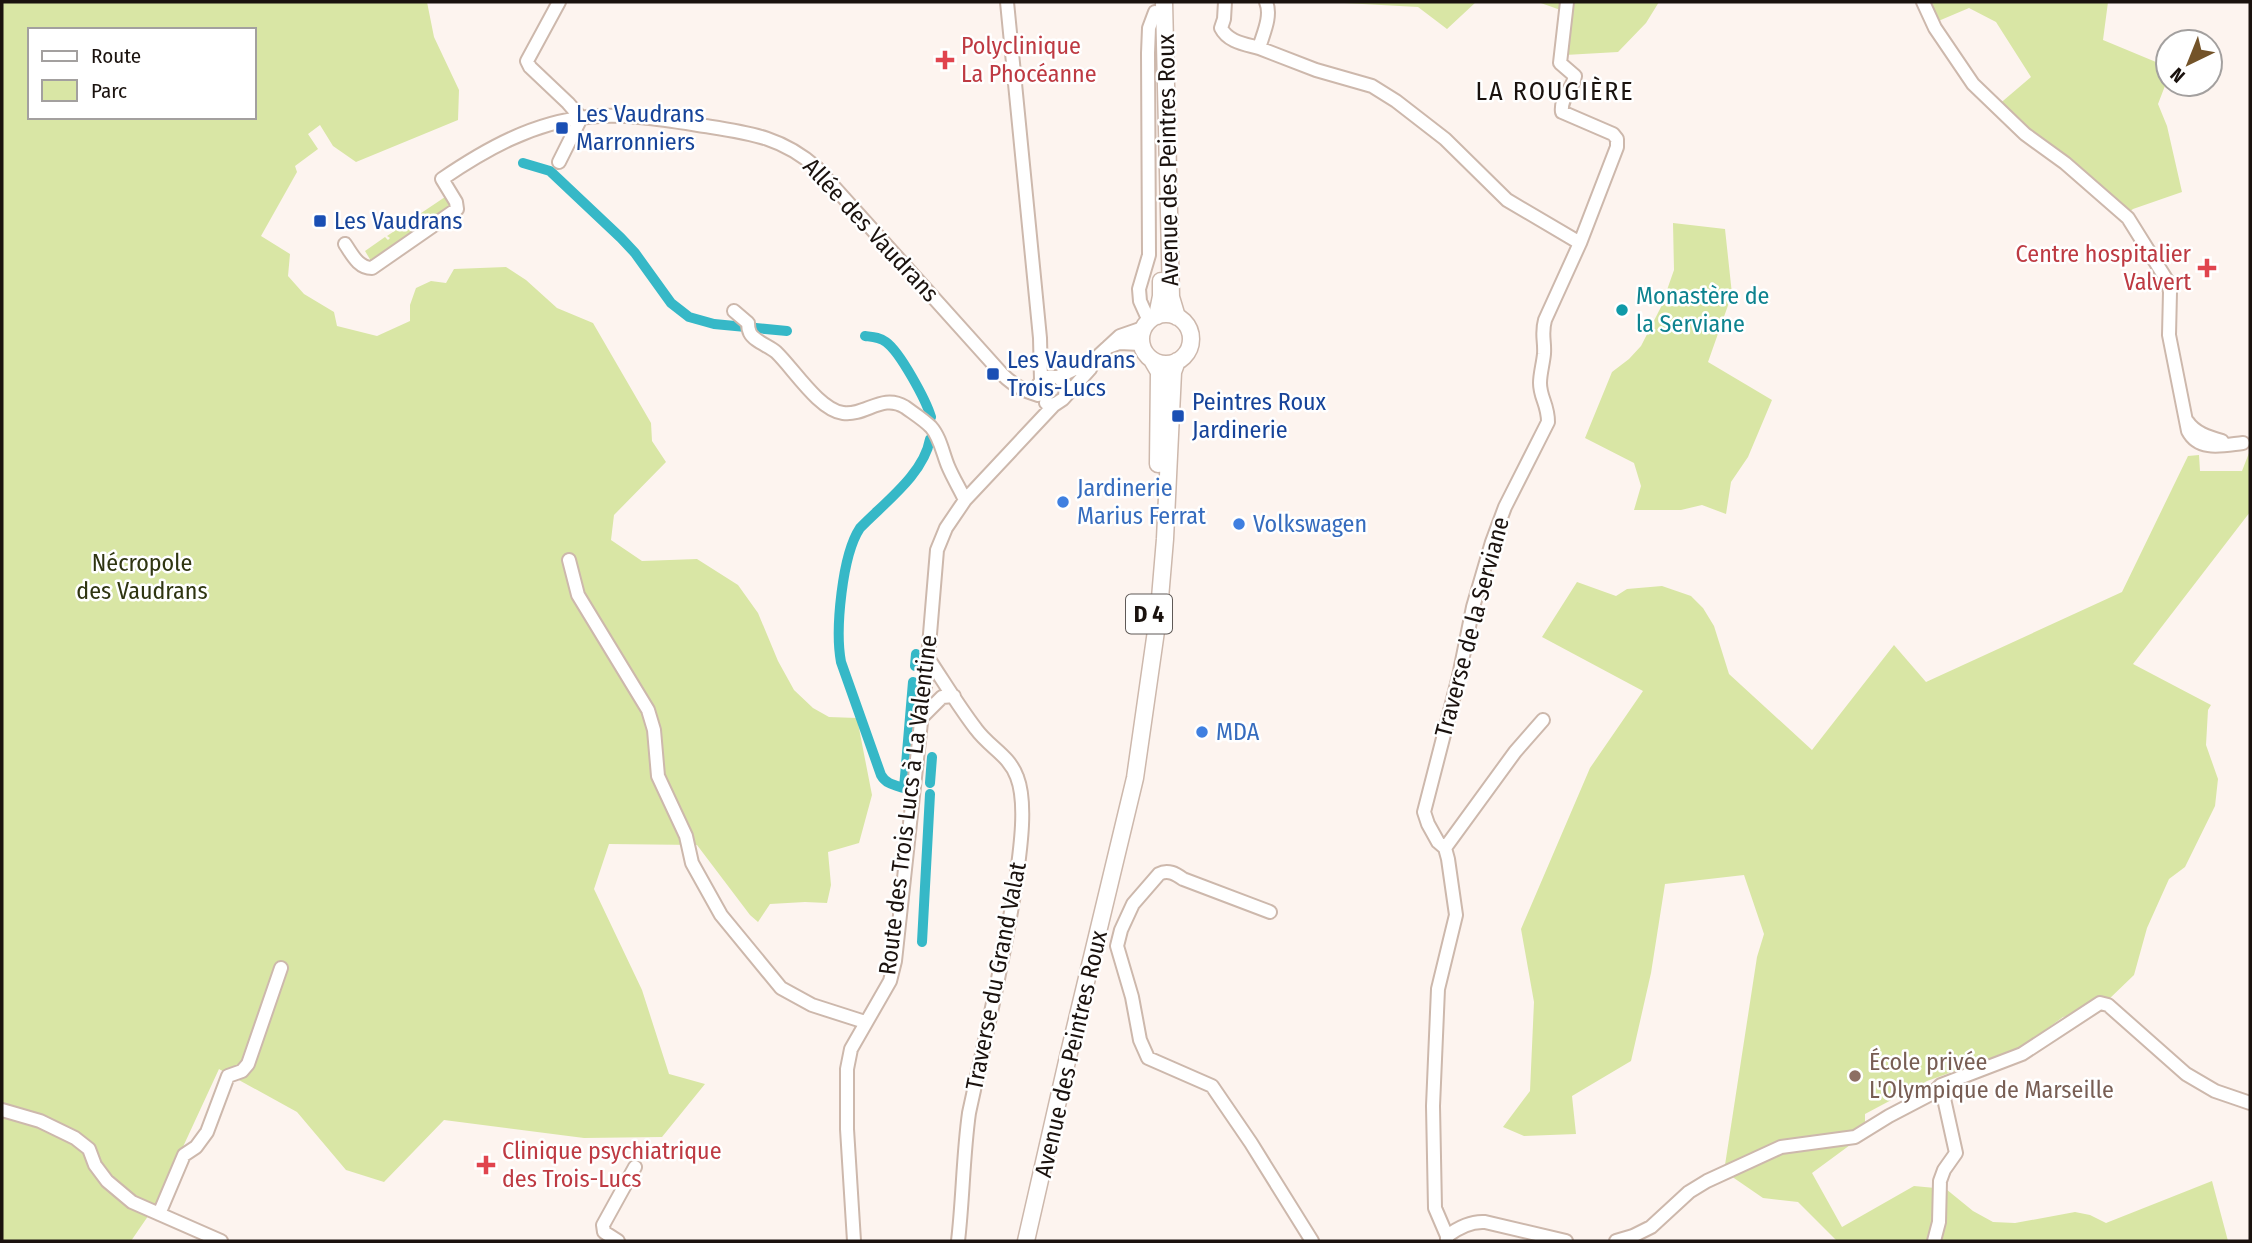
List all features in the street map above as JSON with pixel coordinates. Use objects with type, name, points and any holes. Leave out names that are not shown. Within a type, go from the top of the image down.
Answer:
[{"type":"main road","name":"Avenue des Peintres Roux","points":[[1158,5],[1171,297],[1177,317]]},
{"type":"main road","name":"Avenue des Peintres Roux","points":[[1147,327],[1161,296],[1158,5]]},
{"type":"main road","points":[[1167,314],[1177,317],[1187,326],[1190,339],[1187,352],[1177,361],[1160,363],[1152,360],[1145,353],[1147,327],[1167,314]]},
{"type":"main road","name":"Avenue des Peintres Roux","points":[[1114,867],[1139,706],[1157,539],[1159,373],[1152,360]]},
{"type":"main road","name":"Avenue des Peintres Roux","points":[[1026,1241],[1135,778],[1159,610],[1166,539],[1173,372],[1177,361]]},
{"type":"main road","points":[[1036,1203],[1038,1241]]},
{"type":"street","points":[[559,2],[527,61],[530,68],[581,118],[559,162]]},
{"type":"street","name":"Route des Trois Lucs à La Valentine","points":[[1007,2],[1039,322],[1040,390],[1027,432]]},
{"type":"street","points":[[1225,2],[1221,28],[1223,33],[1235,41],[1371,86],[1396,101],[1445,139],[1507,200],[1580,243]]},
{"type":"street","name":"Traverse de la Serviane","points":[[1447,1239],[1435,1208],[1433,1105],[1438,989],[1456,915],[1445,848],[1438,842],[1424,817],[1424,806],[1459,676],[1473,607],[1492,542],[1505,507],[1548,422],[1548,408],[1541,394],[1540,383],[1545,350],[1542,332],[1545,320],[1580,243],[1617,147],[1618,139],[1609,131],[1566,116],[1562,112],[1562,102],[1575,76],[1560,63],[1567,2]]},
{"type":"street","points":[[1923,2],[1935,28],[1982,94],[2025,134],[2065,163],[2132,224],[2168,282],[2169,335],[2186,418],[2191,427],[2207,437],[2247,443]]},
{"type":"street","points":[[1259,48],[1269,4]]},
{"type":"street","name":"Allée des Vaudrans","points":[[345,244],[354,258],[366,268],[372,268],[457,209],[456,202],[442,179],[499,144],[551,125],[581,118],[612,116],[656,118],[757,134],[787,146],[817,168],[1003,375],[1040,390]]},
{"type":"street","points":[[734,312],[749,327],[752,337],[780,356],[816,396],[834,410],[852,413],[888,401],[901,405],[921,419],[936,434],[965,500]]},
{"type":"street","points":[[1095,359],[1090,369],[1063,400],[1054,405],[1044,402],[1040,390],[1049,376],[1058,377],[1095,359],[1120,336],[1147,327]]},
{"type":"street","points":[[1058,377],[1066,385],[1065,396]]},
{"type":"street","name":"Route des Trois Lucs à La Valentine","points":[[854,1241],[847,1129],[847,1069],[851,1049],[890,981],[895,961],[928,659],[937,550],[946,528],[965,500],[1054,405]]},
{"type":"street","points":[[569,560],[578,595],[648,710],[654,730],[657,776],[686,836],[692,863],[721,915],[781,988],[812,1004],[865,1022]]},
{"type":"street","name":"Traverse du Grand Valat","points":[[928,659],[976,729],[989,745],[1010,761],[1019,780],[1022,816],[1020,859],[1007,937],[965,1136],[963,1203],[958,1241]]},
{"type":"street","points":[[920,719],[942,697],[954,696]]},
{"type":"street","points":[[1445,848],[1515,752],[1543,720]]},
{"type":"street","points":[[1270,912],[1183,879],[1175,873],[1164,871],[1133,904],[1117,946],[1132,997],[1140,1040],[1148,1058],[1212,1086],[1312,1241]]},
{"type":"street","points":[[159,1214],[184,1155],[196,1147],[208,1132],[228,1076],[242,1071],[248,1064],[281,968]]},
{"type":"street","points":[[1616,1241],[1651,1227],[1689,1192],[1714,1177],[1788,1145],[1855,1137],[1933,1093],[1941,1084],[2022,1054],[2068,1022],[2103,1003],[2186,1074],[2215,1091],[2250,1104]]},
{"type":"street","points":[[1934,1241],[1939,1222],[1940,1181],[1956,1153],[1941,1084]]},
{"type":"street","points":[[2,1110],[40,1121],[75,1138],[89,1149],[95,1165],[107,1181],[132,1202],[221,1241]]},
{"type":"street","points":[[618,1241],[604,1232],[603,1225],[635,1167]]},
{"type":"street","points":[[1447,1239],[1455,1230],[1475,1221],[1566,1241]]},
{"type":"green space","name":"Nécropole des Vaudrans","points":[[2,2],[427,2],[434,37],[459,90],[458,120],[356,162],[333,146],[320,125],[308,134],[318,149],[295,166],[297,172],[261,236],[290,254],[288,276],[304,294],[334,312],[337,326],[377,336],[410,321],[410,305],[416,288],[431,281],[446,283],[454,269],[506,267],[526,280],[557,308],[593,323],[651,423],[652,441],[666,462],[614,515],[611,540],[642,561],[697,559],[738,585],[758,613],[778,661],[794,690],[813,708],[829,717],[857,718],[872,795],[859,843],[828,852],[831,885],[827,903],[770,904],[758,922],[697,845],[609,844],[594,889],[642,990],[669,1074],[705,1084],[662,1137],[584,1138],[444,1120],[384,1182],[346,1170],[297,1112],[219,1069],[157,1203],[131,1241],[2,1241]]},
{"type":"green space","points":[[1326,2],[1476,2],[1447,29],[1418,7]]},
{"type":"green space","points":[[1538,2],[1659,2],[1646,23],[1618,52],[1565,55],[1569,13]]},
{"type":"green space","points":[[1929,2],[2108,2],[2103,40],[2154,61],[2154,98],[2160,98],[2158,104],[2167,126],[2182,192],[2133,209],[2127,214],[1997,106],[2031,77],[1996,22],[1969,8],[1936,22]]},
{"type":"green space","points":[[445,197],[451,206],[371,261],[365,251],[385,237],[388,240],[390,238],[387,236]]},
{"type":"green space","points":[[1673,223],[1725,229],[1732,294],[1708,362],[1772,400],[1748,457],[1731,482],[1726,514],[1702,505],[1681,510],[1634,510],[1641,486],[1634,463],[1585,438],[1612,372],[1641,346],[1661,307],[1674,270]]},
{"type":"green space","points":[[2249,453],[2250,512],[2133,664],[2211,705],[2208,710],[2206,745],[2218,779],[2215,806],[2185,867],[2169,879],[2147,928],[2134,975],[2107,1001],[2102,997],[2077,1015],[2063,1017],[2022,1047],[1927,1081],[1865,1114],[1865,1134],[1812,1173],[1842,1227],[1914,1186],[1946,1189],[1973,1211],[1993,1222],[2015,1223],[2075,1212],[2090,1215],[2106,1223],[2212,1181],[2228,1241],[1837,1241],[1798,1202],[1763,1198],[1731,1176],[1725,1165],[1757,957],[1764,934],[1744,875],[1665,884],[1651,973],[1631,1061],[1572,1096],[1576,1134],[1524,1136],[1503,1127],[1530,1091],[1534,1002],[1521,929],[1590,768],[1643,691],[1542,637],[1577,582],[1616,596],[1627,589],[1662,586],[1691,596],[1703,608],[1714,626],[1729,674],[1812,750],[1894,645],[1926,682],[2122,592],[2188,456],[2199,455],[2200,471],[2242,471]]},
{"type":"waterway","points":[[523,163],[550,171],[621,238],[671,303],[689,317],[714,324],[787,331]]},
{"type":"waterway","points":[[865,336],[881,339],[892,347],[912,377],[931,417]]},
{"type":"waterway","points":[[913,682],[904,788],[888,782],[881,775],[841,662],[840,613],[844,574],[860,528],[912,476],[930,439]]},
{"type":"waterway","points":[[915,666],[916,654]]},
{"type":"waterway","points":[[930,783],[932,757]]},
{"type":"waterway","points":[[922,942],[930,794]]},
{"type":"place","name":"Polyclinique La Phocéanne","points":[[945,60]]},
{"type":"place","name":"Les Vaudrans Marronniers","points":[[562,128]]},
{"type":"place","name":"Les Vaudrans","points":[[320,221]]},
{"type":"place","name":"Centre hospitalier Valvert","points":[[2207,268]]},
{"type":"place","name":"Monastère de la Serviane","points":[[1622,310]]},
{"type":"place","name":"Les Vaudrans Trois-Lucs","points":[[993,374]]},
{"type":"place","name":"Peintres Roux Jardinerie","points":[[1178,416]]},
{"type":"place","name":"Jardinerie Marius Ferrat","points":[[1063,502]]},
{"type":"place","name":"Volkswagen","points":[[1239,524]]},
{"type":"place","name":"MDA","points":[[1202,732]]},
{"type":"place","name":"École privée L'Olympique de Marseille","points":[[1855,1076]]},
{"type":"place","name":"Clinique psychiatrique des Trois-Lucs","points":[[486,1165]]},
{"type":"district","name":"LA ROUGIÈRE","points":[[1555,91]]}]
